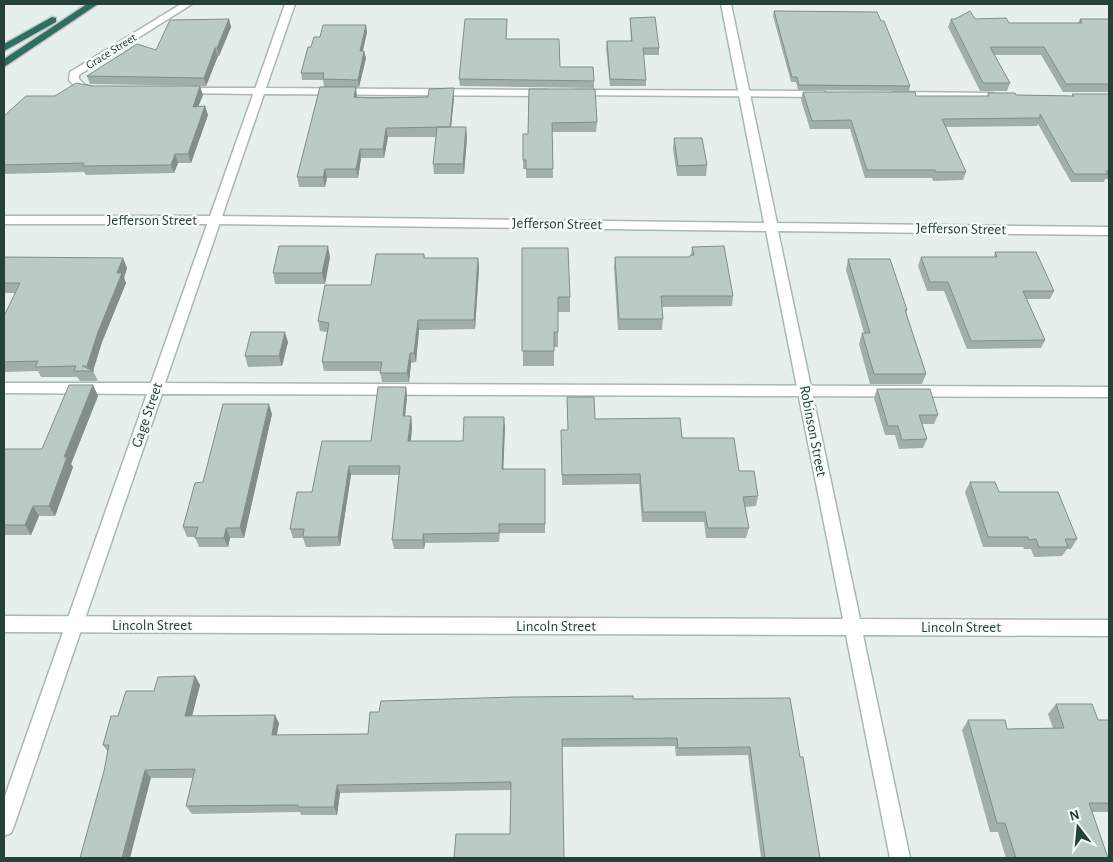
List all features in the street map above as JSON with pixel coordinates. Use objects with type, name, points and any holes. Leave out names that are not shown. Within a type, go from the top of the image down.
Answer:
[{"type":"highway","points":[[4,48],[82,4]]},
{"type":"highway","points":[[4,64],[93,4]]},
{"type":"street","name":"Grace Street","points":[[104,90],[81,87],[74,80],[74,74],[187,4]]},
{"type":"street","name":"Gage Street","points":[[4,826],[290,4]]},
{"type":"street","name":"Robinson Street","points":[[726,4],[900,858]]},
{"type":"street","points":[[172,90],[833,94]]},
{"type":"street","points":[[882,95],[1001,96]]},
{"type":"street","name":"Jefferson Street","points":[[4,220],[215,220],[1109,231]]},
{"type":"street","points":[[4,388],[1109,392]]},
{"type":"street","name":"Lincoln Street","points":[[4,624],[1109,628]]},
{"type":"building","points":[[774,11],[877,12],[881,21],[884,21],[910,86],[799,85],[797,77],[792,77]]},
{"type":"building","points":[[970,11],[975,19],[1006,18],[1009,23],[1082,23],[1080,19],[1109,19],[1109,84],[1066,84],[1044,47],[990,47],[1010,83],[983,83],[951,19],[955,19]]},
{"type":"building","points":[[655,17],[659,48],[643,48],[646,80],[610,79],[607,41],[632,41],[630,18]]},
{"type":"building","points":[[229,19],[217,48],[215,48],[204,78],[87,76],[137,44],[156,50],[170,20]]},
{"type":"building","points":[[465,19],[507,19],[506,39],[559,39],[560,67],[593,67],[594,81],[459,79]]},
{"type":"building","points":[[323,25],[366,25],[360,51],[364,51],[358,80],[323,79],[324,73],[301,73],[308,47],[311,47],[314,37],[320,37]]},
{"type":"building","points":[[76,83],[92,86],[200,86],[193,107],[205,106],[188,154],[175,154],[171,165],[82,166],[84,163],[4,165],[4,116],[26,96],[55,96]]},
{"type":"building","points":[[320,87],[356,87],[354,97],[374,98],[428,97],[429,89],[454,88],[450,127],[386,128],[383,149],[360,149],[356,169],[325,169],[323,177],[297,177]]},
{"type":"building","points":[[529,89],[595,89],[597,122],[552,123],[553,169],[526,169],[526,160],[523,160],[523,134],[528,134]]},
{"type":"building","points":[[803,92],[915,92],[916,96],[989,96],[988,93],[1074,96],[1072,94],[1109,94],[1109,171],[1106,171],[1108,174],[1074,174],[1040,114],[1040,118],[942,119],[966,172],[867,170],[851,120],[812,121]]},
{"type":"building","points":[[437,127],[466,127],[463,164],[433,164]]},
{"type":"building","points":[[674,138],[702,138],[707,165],[678,166]]},
{"type":"building","points":[[279,246],[328,246],[322,273],[273,273]]},
{"type":"building","points":[[724,246],[733,296],[661,296],[663,319],[619,319],[615,257],[690,257],[690,255],[694,255],[692,247]]},
{"type":"building","points":[[522,248],[568,248],[570,297],[558,297],[558,332],[554,332],[554,351],[522,351]]},
{"type":"building","points":[[995,252],[1036,252],[1054,291],[1023,291],[1045,340],[971,341],[948,282],[930,282],[921,257],[997,257]]},
{"type":"building","points":[[376,254],[424,254],[424,258],[478,258],[474,320],[418,320],[414,353],[410,353],[407,373],[380,373],[382,362],[322,362],[329,323],[318,321],[325,285],[371,285]]},
{"type":"building","points":[[4,257],[123,258],[117,273],[122,273],[98,332],[87,366],[82,366],[94,371],[74,371],[76,366],[35,367],[38,361],[4,362],[4,316],[20,283],[4,283]]},
{"type":"building","points":[[848,259],[890,259],[926,374],[874,374],[862,333],[870,333]]},
{"type":"building","points":[[251,332],[285,332],[279,356],[245,356]]},
{"type":"building","points":[[69,385],[93,385],[64,457],[67,457],[49,506],[33,506],[25,525],[4,525],[4,449],[42,449]]},
{"type":"building","points":[[378,387],[406,387],[403,416],[411,416],[408,441],[463,441],[464,417],[504,417],[502,469],[545,469],[545,524],[499,524],[499,533],[423,534],[423,540],[392,540],[400,466],[349,466],[338,537],[303,537],[304,529],[290,529],[297,492],[312,492],[322,441],[371,441]]},
{"type":"building","points":[[877,389],[930,389],[938,415],[919,415],[927,439],[902,440],[898,426],[888,426]]},
{"type":"building","points":[[567,397],[594,397],[595,419],[680,418],[682,438],[734,438],[739,471],[754,471],[758,496],[743,497],[749,528],[708,528],[705,512],[643,512],[640,474],[562,475],[561,430],[568,430]]},
{"type":"building","points":[[223,404],[269,404],[240,528],[226,528],[224,538],[195,538],[198,527],[183,527],[195,483],[203,482]]},
{"type":"building","points":[[970,482],[995,482],[999,492],[1058,492],[1077,539],[1065,539],[1068,547],[1039,547],[1036,539],[1029,540],[1028,537],[988,537]]},
{"type":"building","points":[[195,676],[185,716],[275,715],[272,735],[368,734],[370,712],[379,712],[381,701],[633,696],[633,699],[790,698],[800,757],[803,757],[820,858],[765,858],[750,747],[678,748],[677,738],[562,739],[564,858],[454,858],[456,834],[510,834],[511,782],[337,785],[334,807],[298,807],[298,805],[186,806],[195,769],[145,770],[122,858],[80,858],[104,771],[109,745],[103,745],[111,716],[118,716],[126,691],[154,691],[158,677]]},
{"type":"building","points":[[1056,704],[1092,704],[1098,720],[1109,720],[1109,803],[1089,803],[1108,858],[1016,858],[1005,823],[997,823],[968,720],[1005,720],[1007,729],[1064,728]]}]
